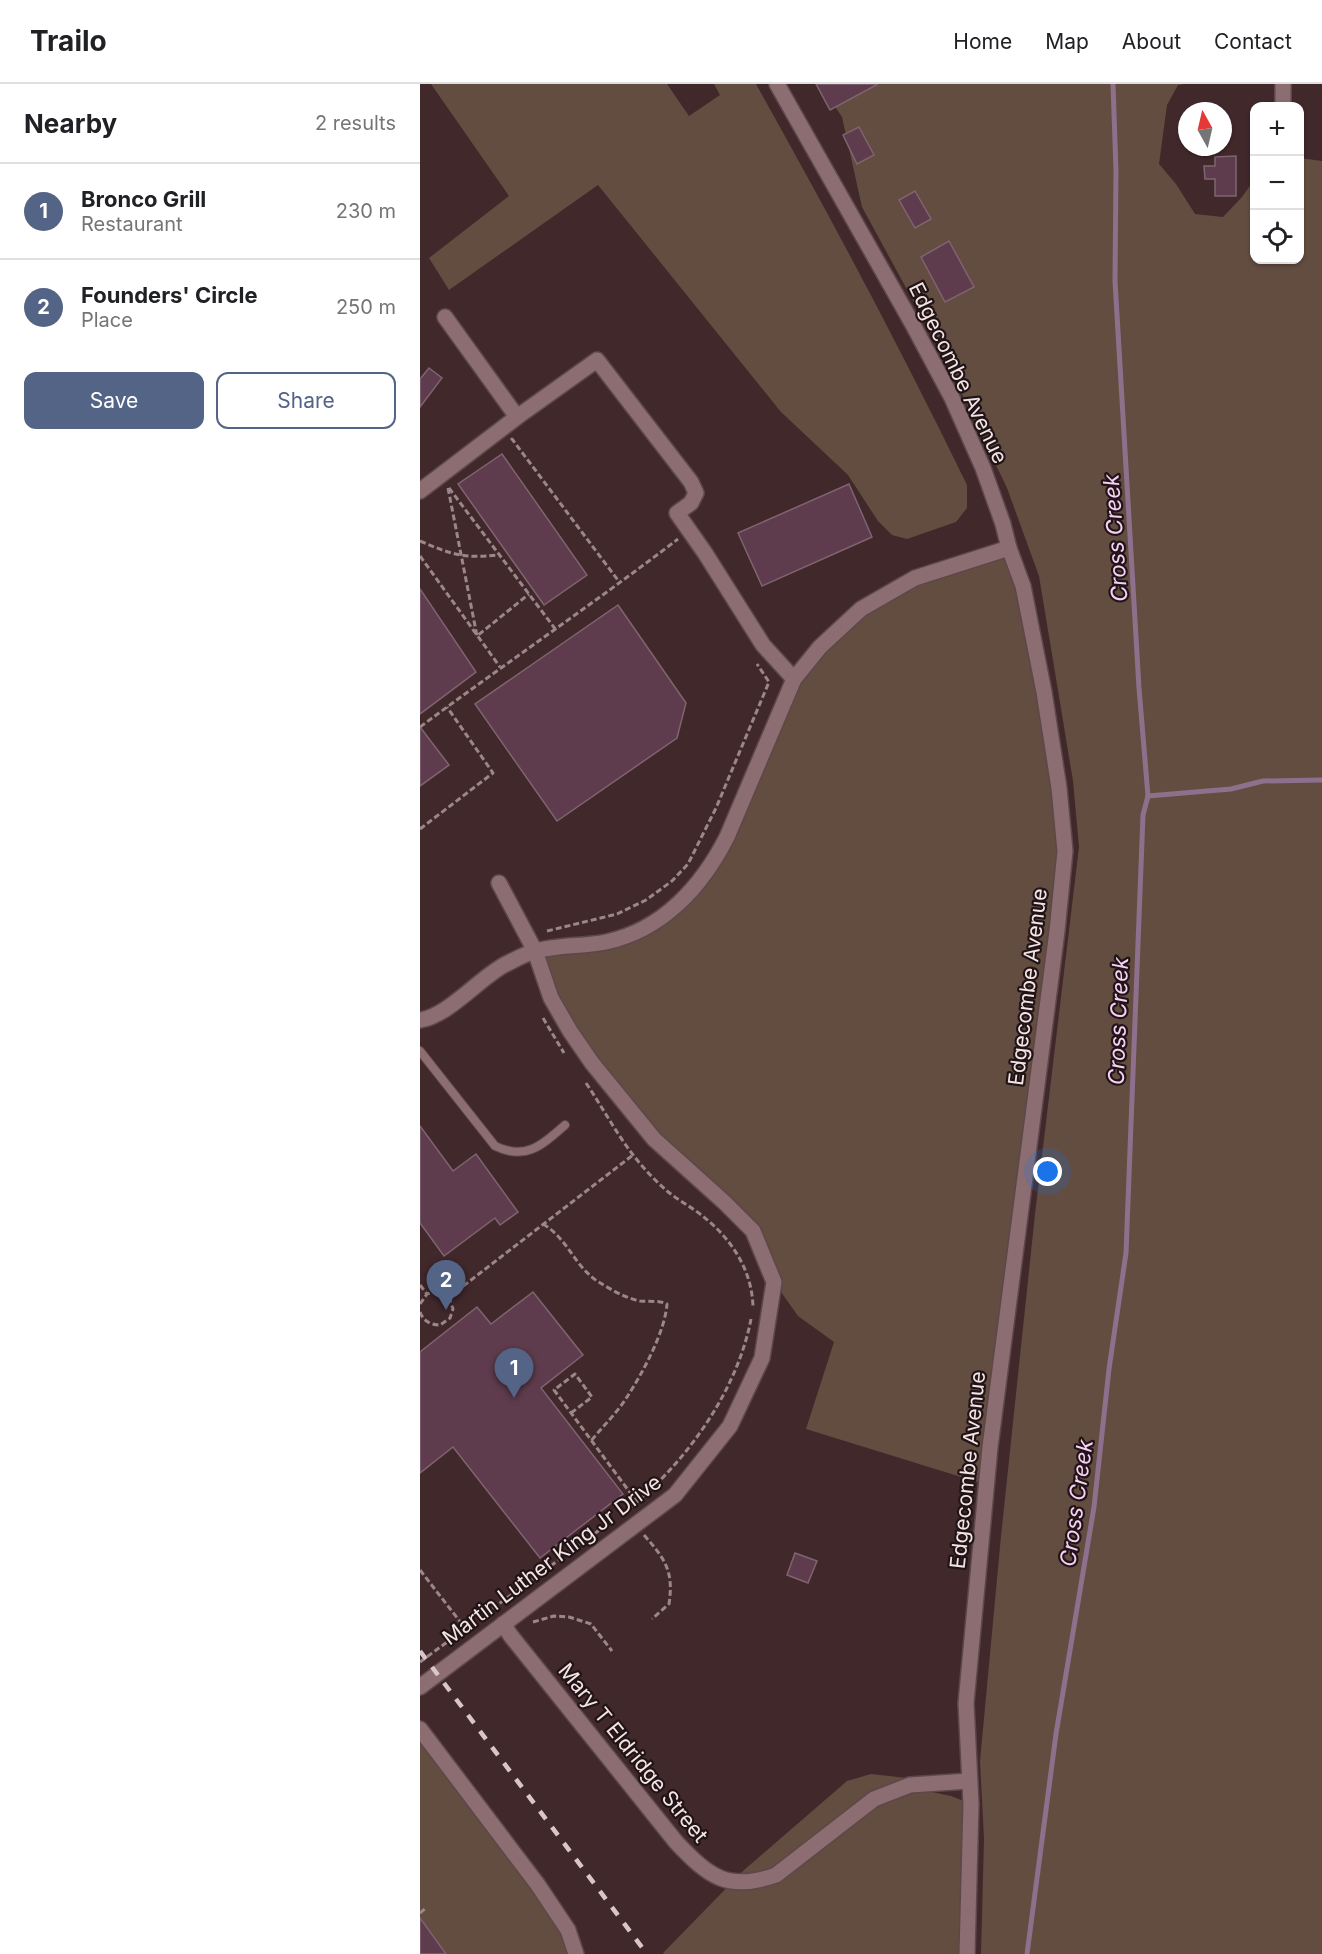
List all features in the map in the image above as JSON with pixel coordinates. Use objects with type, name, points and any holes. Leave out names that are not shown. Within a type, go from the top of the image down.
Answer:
[{"type":"street","name":"Edgecombe Avenue","points":[[777,84],[912,323],[952,398],[983,468],[1023,586],[1044,692],[1059,788],[1065,851],[1057,931],[990,1447],[966,1703],[970,1804],[967,1954]]},
{"type":"street","points":[[1283,84],[1283,102]]},
{"type":"street","points":[[445,317],[517,417]]},
{"type":"street","points":[[420,491],[597,360],[691,482],[696,493],[691,504],[677,513],[763,645],[794,679]]},
{"type":"street","points":[[420,1020],[441,1011],[505,964],[535,951],[607,942],[640,930],[685,899],[702,880],[727,837],[794,679],[820,647],[846,622],[880,597],[915,578],[1009,548]]},
{"type":"street","name":"Martin Luther King Jr Drive","points":[[420,1686],[675,1495],[730,1426],[762,1358],[774,1282],[753,1231],[654,1139],[570,1031],[551,998],[535,951],[499,883]]},
{"type":"street","name":"Mary T Eldridge Street","points":[[508,1620],[510,1636],[676,1842],[695,1862],[725,1880],[742,1884],[776,1875],[874,1799],[891,1791],[910,1785],[969,1781]]},
{"type":"street","points":[[420,1729],[538,1885],[568,1930],[576,1954]]},
{"type":"lane","points":[[420,1051],[495,1146],[507,1152],[526,1153],[566,1125]]},
{"type":"path","points":[[512,439],[620,584]]},
{"type":"path","points":[[477,636],[448,486],[497,555],[556,630]]},
{"type":"path","points":[[420,727],[620,584],[679,538],[683,548]]},
{"type":"path","points":[[420,541],[462,556],[475,558],[497,555]]},
{"type":"path","points":[[420,556],[500,668]]},
{"type":"path","points":[[477,636],[529,594]]},
{"type":"path","points":[[527,935],[617,914],[646,900],[672,881],[688,864],[716,808],[769,682],[756,662]]},
{"type":"path","points":[[420,829],[493,773],[447,707]]},
{"type":"path","points":[[542,1017],[546,1027],[566,1056]]},
{"type":"path","points":[[586,1083],[633,1155],[666,1191],[722,1232],[740,1256],[750,1280],[753,1305],[749,1327],[728,1383],[709,1417],[673,1468],[624,1512],[664,1558],[672,1586],[669,1604],[652,1619]]},
{"type":"path","points":[[449,1297],[633,1155]]},
{"type":"path","points":[[543,1224],[556,1232],[575,1261],[596,1280],[619,1294],[667,1304],[667,1313],[656,1341],[626,1399],[591,1441]]},
{"type":"path","points":[[420,1285],[426,1294]]},
{"type":"path","points":[[420,1304],[426,1294],[438,1291],[449,1297],[453,1309],[450,1318],[440,1325],[426,1321],[420,1312]]},
{"type":"path","points":[[420,1326],[426,1321]]},
{"type":"path","points":[[571,1413],[592,1397],[575,1374],[554,1390],[591,1441],[637,1502]]},
{"type":"path","points":[[420,1662],[615,1518]]},
{"type":"path","points":[[420,1570],[465,1628]]},
{"type":"path","points":[[502,1602],[508,1620],[537,1622],[554,1616],[569,1617],[591,1624],[612,1651]]},
{"type":"path","points":[[420,1913],[426,1908]]},
{"type":"shaded area","points":[[431,84],[667,84],[689,116],[720,95],[714,84],[756,84],[864,283],[967,485],[967,508],[956,522],[907,539],[892,535],[878,521],[848,475],[781,412],[598,185],[449,290],[429,258],[509,196]]},
{"type":"shaded area","points":[[820,84],[1185,84],[1178,85],[1167,105],[1159,164],[1176,184],[1195,214],[1223,217],[1250,186],[1250,264],[1304,264],[1304,159],[1322,161],[1322,1954],[981,1954],[984,1839],[980,1761],[1035,1214],[1079,847],[1073,781],[1039,576],[1007,488],[947,363],[862,207],[842,117]]},
{"type":"shaded area","points":[[1009,548],[1031,629],[1065,851],[987,1485],[806,1429],[834,1342],[798,1316],[774,1282],[753,1231],[694,1174],[592,1063],[535,951],[607,942],[662,916],[697,885],[799,671],[846,622],[908,582]]},
{"type":"shaded area","points":[[420,1734],[565,1930],[571,1954],[420,1954]]},
{"type":"shaded area","points":[[871,1774],[907,1778],[927,1791],[951,1796],[971,1804],[966,1954],[663,1953],[744,1870],[847,1781]]},
{"type":"building","points":[[816,84],[878,84],[830,110]]},
{"type":"building","points":[[859,127],[874,155],[857,164],[843,135]]},
{"type":"building","points":[[1236,156],[1236,196],[1215,196],[1215,179],[1205,179],[1204,166],[1215,166],[1215,157]]},
{"type":"building","points":[[915,191],[931,219],[915,228],[899,200]]},
{"type":"building","points":[[949,241],[974,287],[945,302],[921,257]]},
{"type":"building","points":[[429,368],[442,378],[420,407],[420,379]]},
{"type":"building","points":[[502,454],[587,575],[544,605],[458,484]]},
{"type":"building","points":[[849,484],[872,537],[762,586],[738,533]]},
{"type":"building","points":[[420,589],[476,672],[420,714]]},
{"type":"building","points":[[618,605],[686,703],[677,738],[557,821],[475,704]]},
{"type":"building","points":[[420,727],[449,765],[420,786]]},
{"type":"building","points":[[420,1126],[453,1171],[476,1154],[518,1212],[500,1225],[495,1218],[444,1256],[420,1223]]},
{"type":"building","points":[[533,1292],[583,1355],[541,1388],[623,1494],[540,1558],[453,1447],[420,1473],[420,1352],[477,1307],[491,1324]]},
{"type":"building","points":[[795,1553],[817,1561],[808,1583],[787,1575]]},
{"type":"building","points":[[420,1918],[446,1954],[420,1954]]},
{"type":"waterway","name":"Cross Creek","points":[[1027,1954],[1056,1734],[1094,1507],[1109,1369],[1126,1253],[1143,815],[1148,796],[1139,688],[1115,281],[1116,171],[1113,84]]},
{"type":"waterway","points":[[1148,796],[1231,789],[1263,781],[1322,780]]},
{"type":"railway","points":[[420,1651],[647,1954]]},
{"type":"place","name":"Founders' Circle","points":[[446,1310]]},
{"type":"place","name":"Bronco Grill","points":[[514,1398]]}]
